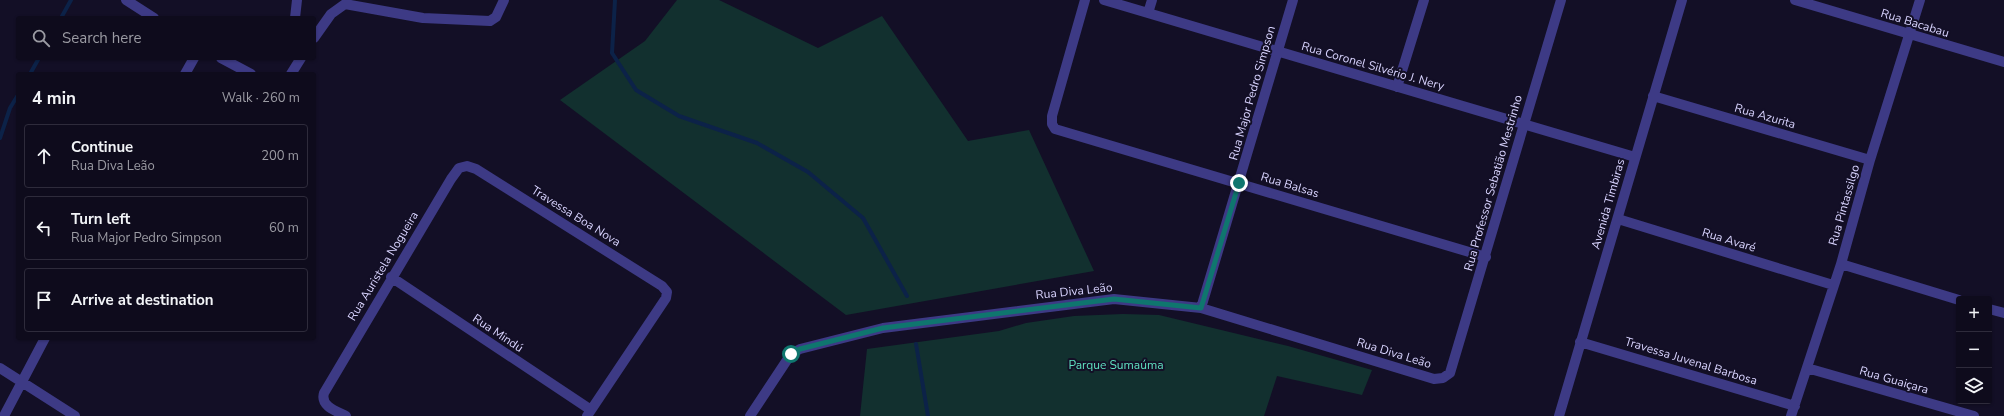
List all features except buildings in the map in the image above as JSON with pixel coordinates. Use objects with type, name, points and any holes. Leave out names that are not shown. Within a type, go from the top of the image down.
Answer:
[{"type":"street","points":[[126,0],[151,16]]},
{"type":"street","points":[[295,16],[297,0]]},
{"type":"street","points":[[316,35],[331,14],[345,4],[424,18],[490,21],[496,17],[504,0]]},
{"type":"street","name":"Rua Balsas","points":[[1085,0],[1052,116],[1052,124],[1055,129],[1486,257]]},
{"type":"street","name":"Rua Coronel Silvério J. Nery","points":[[1104,0],[1635,157]]},
{"type":"street","points":[[1148,13],[1152,0]]},
{"type":"street","name":"Rua Major Pedro Simpson","points":[[1201,308],[1239,183],[1276,51],[1293,0]]},
{"type":"street","points":[[1397,87],[1424,0]]},
{"type":"street","name":"Rua Professor Sebatião Mestrinho","points":[[1450,373],[1486,257],[1523,124],[1561,0]]},
{"type":"street","name":"Avenida Timbiras","points":[[1559,416],[1682,0]]},
{"type":"street","name":"Rua Bacabau","points":[[1795,0],[2004,62]]},
{"type":"street","name":"Rua Pintassilgo","points":[[1791,416],[1841,264],[1870,160],[1920,0]]},
{"type":"street","points":[[186,72],[193,60]]},
{"type":"street","points":[[225,60],[247,72]]},
{"type":"street","points":[[291,72],[299,60]]},
{"type":"street","name":"Rua Azurita","points":[[1653,96],[1870,160]]},
{"type":"street","name":"Rua Auristela Nogueira","points":[[346,416],[324,404],[322,399],[324,393],[391,277],[451,179],[460,168],[467,166],[476,169]]},
{"type":"street","name":"Travessa Boa Nova","points":[[476,169],[662,286],[667,292],[666,298],[589,413]]},
{"type":"street","name":"Rua Avaré","points":[[1618,219],[1833,285]]},
{"type":"street","points":[[1841,264],[1956,299]]},
{"type":"street","name":"Rua Mindú","points":[[391,277],[589,413]]},
{"type":"street","name":"Rua Diva Leão","points":[[750,416],[791,354],[800,349],[883,328],[1114,299],[1201,308],[1434,379],[1442,378],[1450,373]]},
{"type":"street","points":[[1992,310],[2004,313]]},
{"type":"street","points":[[4,416],[44,340]]},
{"type":"street","name":"Travessa Juvenal Barbosa","points":[[1580,342],[1795,406]]},
{"type":"street","points":[[0,368],[75,416]]},
{"type":"street","name":"Rua Guaiçara","points":[[1807,368],[1974,416]]},
{"type":"green space","points":[[677,0],[719,0],[818,48],[882,16],[968,141],[1029,130],[1094,271],[846,315],[560,100],[645,41]]},
{"type":"green space","name":"Parque Sumaúma","points":[[1123,314],[1159,315],[1288,346],[1372,370],[1362,395],[1277,376],[1264,416],[860,416],[867,349],[999,331],[1026,323],[1074,316]]},
{"type":"waterway","points":[[62,16],[71,0]]},
{"type":"waterway","points":[[615,0],[612,53],[636,90],[679,116],[757,143],[808,172],[863,218],[907,296]]},
{"type":"waterway","points":[[31,72],[38,60]]},
{"type":"waterway","points":[[0,138],[10,108],[16,98]]},
{"type":"waterway","points":[[916,344],[928,416]]},
{"type":"route","points":[[791,354],[800,349],[883,328],[1114,299],[1201,308],[1239,183]]}]
